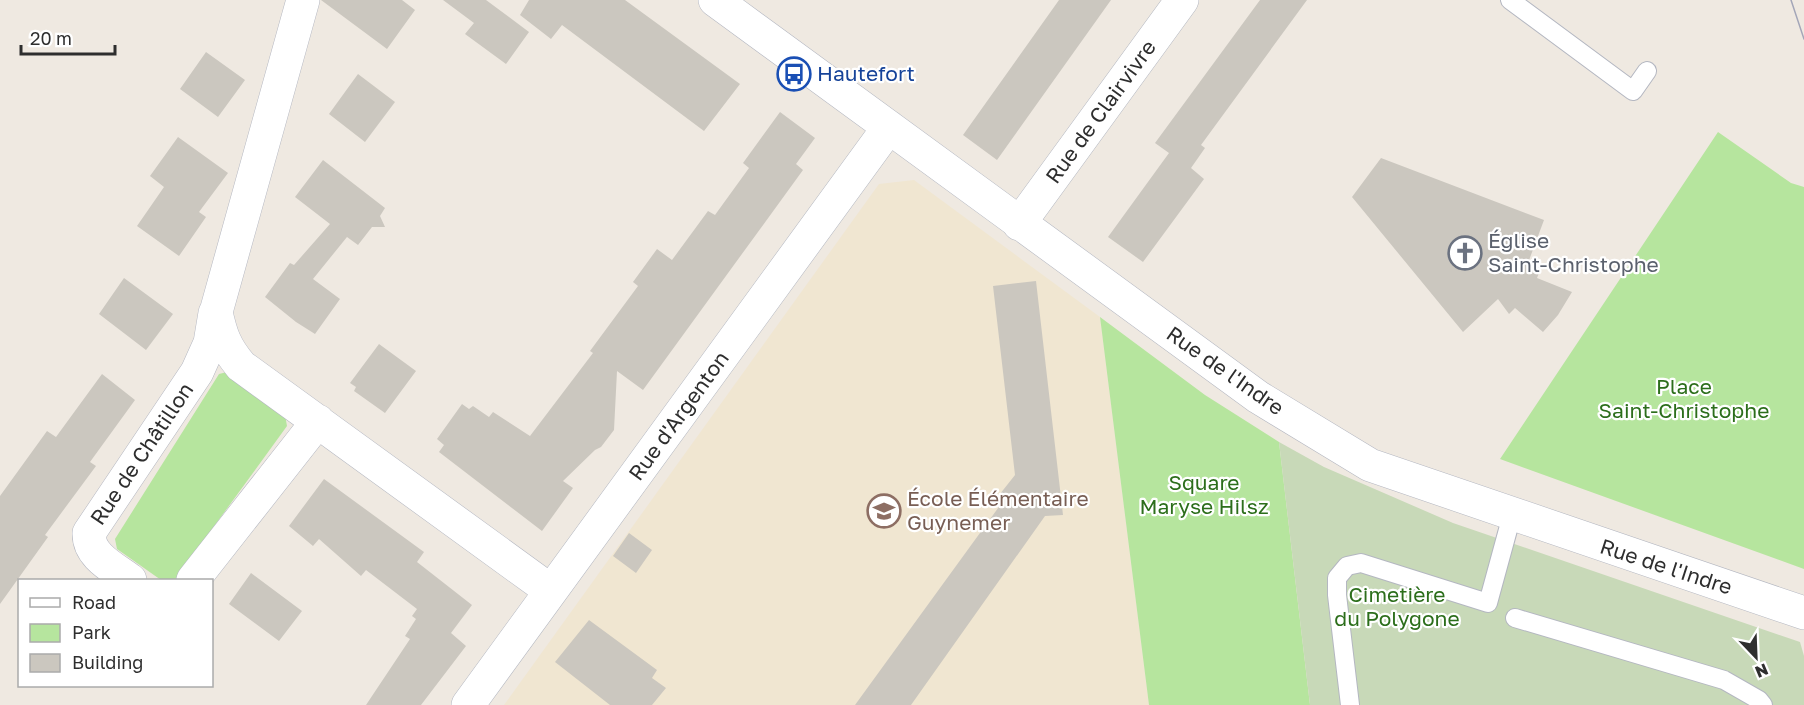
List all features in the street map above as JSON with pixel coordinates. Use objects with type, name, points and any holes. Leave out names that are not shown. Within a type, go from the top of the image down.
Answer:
[{"type":"street","name":"Rue de Châtillon","points":[[129,579],[93,551],[89,543],[89,534],[197,372],[210,343],[216,312],[303,0]]},
{"type":"street","name":"Rue de l'Indre","points":[[714,0],[1258,398],[1370,465],[1804,613]]},
{"type":"street","name":"Rue de Clairvivre","points":[[1019,224],[1182,0]]},
{"type":"street","name":"Rue d'Argenton","points":[[468,705],[890,127]]},
{"type":"street","points":[[216,312],[221,336],[241,366],[551,591]]},
{"type":"street","points":[[194,579],[318,422]]},
{"type":"lane","points":[[1510,0],[1634,91],[1647,71]]},
{"type":"lane","points":[[1350,705],[1337,595],[1337,578],[1347,566],[1361,563],[1488,603],[1512,515]]},
{"type":"lane","points":[[1515,618],[1724,680],[1759,700],[1762,705]]},
{"type":"shaded area","name":"École Élémentaire Guynemer","points":[[914,180],[1100,317],[1149,705],[504,705],[879,184]]},
{"type":"green space","name":"Place Saint-Christophe","points":[[1718,132],[1791,183],[1804,187],[1804,569],[1500,459]]},
{"type":"green space","name":"Square Maryse Hilsz","points":[[1100,317],[1205,395],[1279,442],[1310,705],[1149,705]]},
{"type":"green space","points":[[227,372],[285,415],[287,426],[176,579],[160,579],[117,549],[115,539],[219,374]]},
{"type":"green space","name":"Cimetière du Polygone","points":[[1279,442],[1324,467],[1453,523],[1800,642],[1804,656],[1804,705],[1310,705]]},
{"type":"building","points":[[321,0],[402,0],[415,10],[387,49]]},
{"type":"building","points":[[443,0],[486,0],[529,32],[506,64],[465,34],[474,23]]},
{"type":"building","points":[[529,0],[625,0],[740,84],[704,131],[562,25],[551,39],[520,15]]},
{"type":"building","points":[[1059,0],[1111,0],[997,160],[963,135]]},
{"type":"building","points":[[1260,0],[1307,0],[1201,145],[1205,148],[1191,168],[1204,179],[1143,262],[1108,237],[1169,153],[1155,143]]},
{"type":"building","points":[[206,52],[245,80],[218,117],[180,89]]},
{"type":"building","points":[[358,74],[395,102],[365,142],[329,114]]},
{"type":"building","points":[[780,112],[815,138],[796,164],[803,170],[643,390],[617,371],[614,430],[601,447],[563,481],[573,488],[542,531],[439,452],[444,445],[437,439],[462,404],[469,409],[473,406],[489,417],[493,412],[530,436],[593,353],[590,351],[638,286],[633,282],[657,249],[672,260],[708,211],[715,215],[749,168],[743,163]]},
{"type":"building","points":[[178,137],[228,173],[199,212],[206,217],[179,256],[137,226],[164,187],[150,176]]},
{"type":"building","name":"Église Saint-Christophe","points":[[1381,158],[1544,220],[1528,263],[1541,268],[1537,278],[1572,292],[1558,315],[1543,332],[1515,308],[1509,314],[1498,299],[1463,332],[1352,197]]},
{"type":"building","points":[[323,160],[385,208],[380,216],[385,227],[372,227],[358,245],[347,237],[313,279],[340,299],[315,334],[265,297],[290,263],[294,265],[330,224],[295,197]]},
{"type":"building","points":[[124,278],[173,314],[146,350],[99,314]]},
{"type":"building","points":[[1036,281],[1063,515],[1045,516],[911,705],[855,705],[1001,504],[996,499],[1015,475],[993,286]]},
{"type":"building","points":[[379,344],[416,371],[385,413],[354,391],[356,387],[350,383]]},
{"type":"building","points":[[102,374],[135,400],[90,462],[96,466],[45,535],[48,537],[0,604],[0,496],[47,431],[56,437]]},
{"type":"building","points":[[324,479],[424,552],[417,562],[472,605],[451,633],[466,646],[421,705],[366,705],[410,639],[405,636],[416,619],[412,616],[417,609],[366,570],[361,576],[319,539],[313,546],[289,526]]},
{"type":"building","points":[[629,533],[652,550],[636,573],[613,556]]},
{"type":"building","points":[[251,573],[302,611],[279,641],[229,604]]},
{"type":"building","points":[[589,620],[657,670],[652,678],[666,688],[652,705],[610,705],[555,662]]},
{"type":"tram line","points":[[1791,0],[1804,39]]},
{"type":"place","name":"Hautefort","points":[[794,74]]},
{"type":"place","name":"Église Saint-Christophe","points":[[1465,253]]},
{"type":"place","name":"École Élémentaire Guynemer","points":[[884,511]]}]
